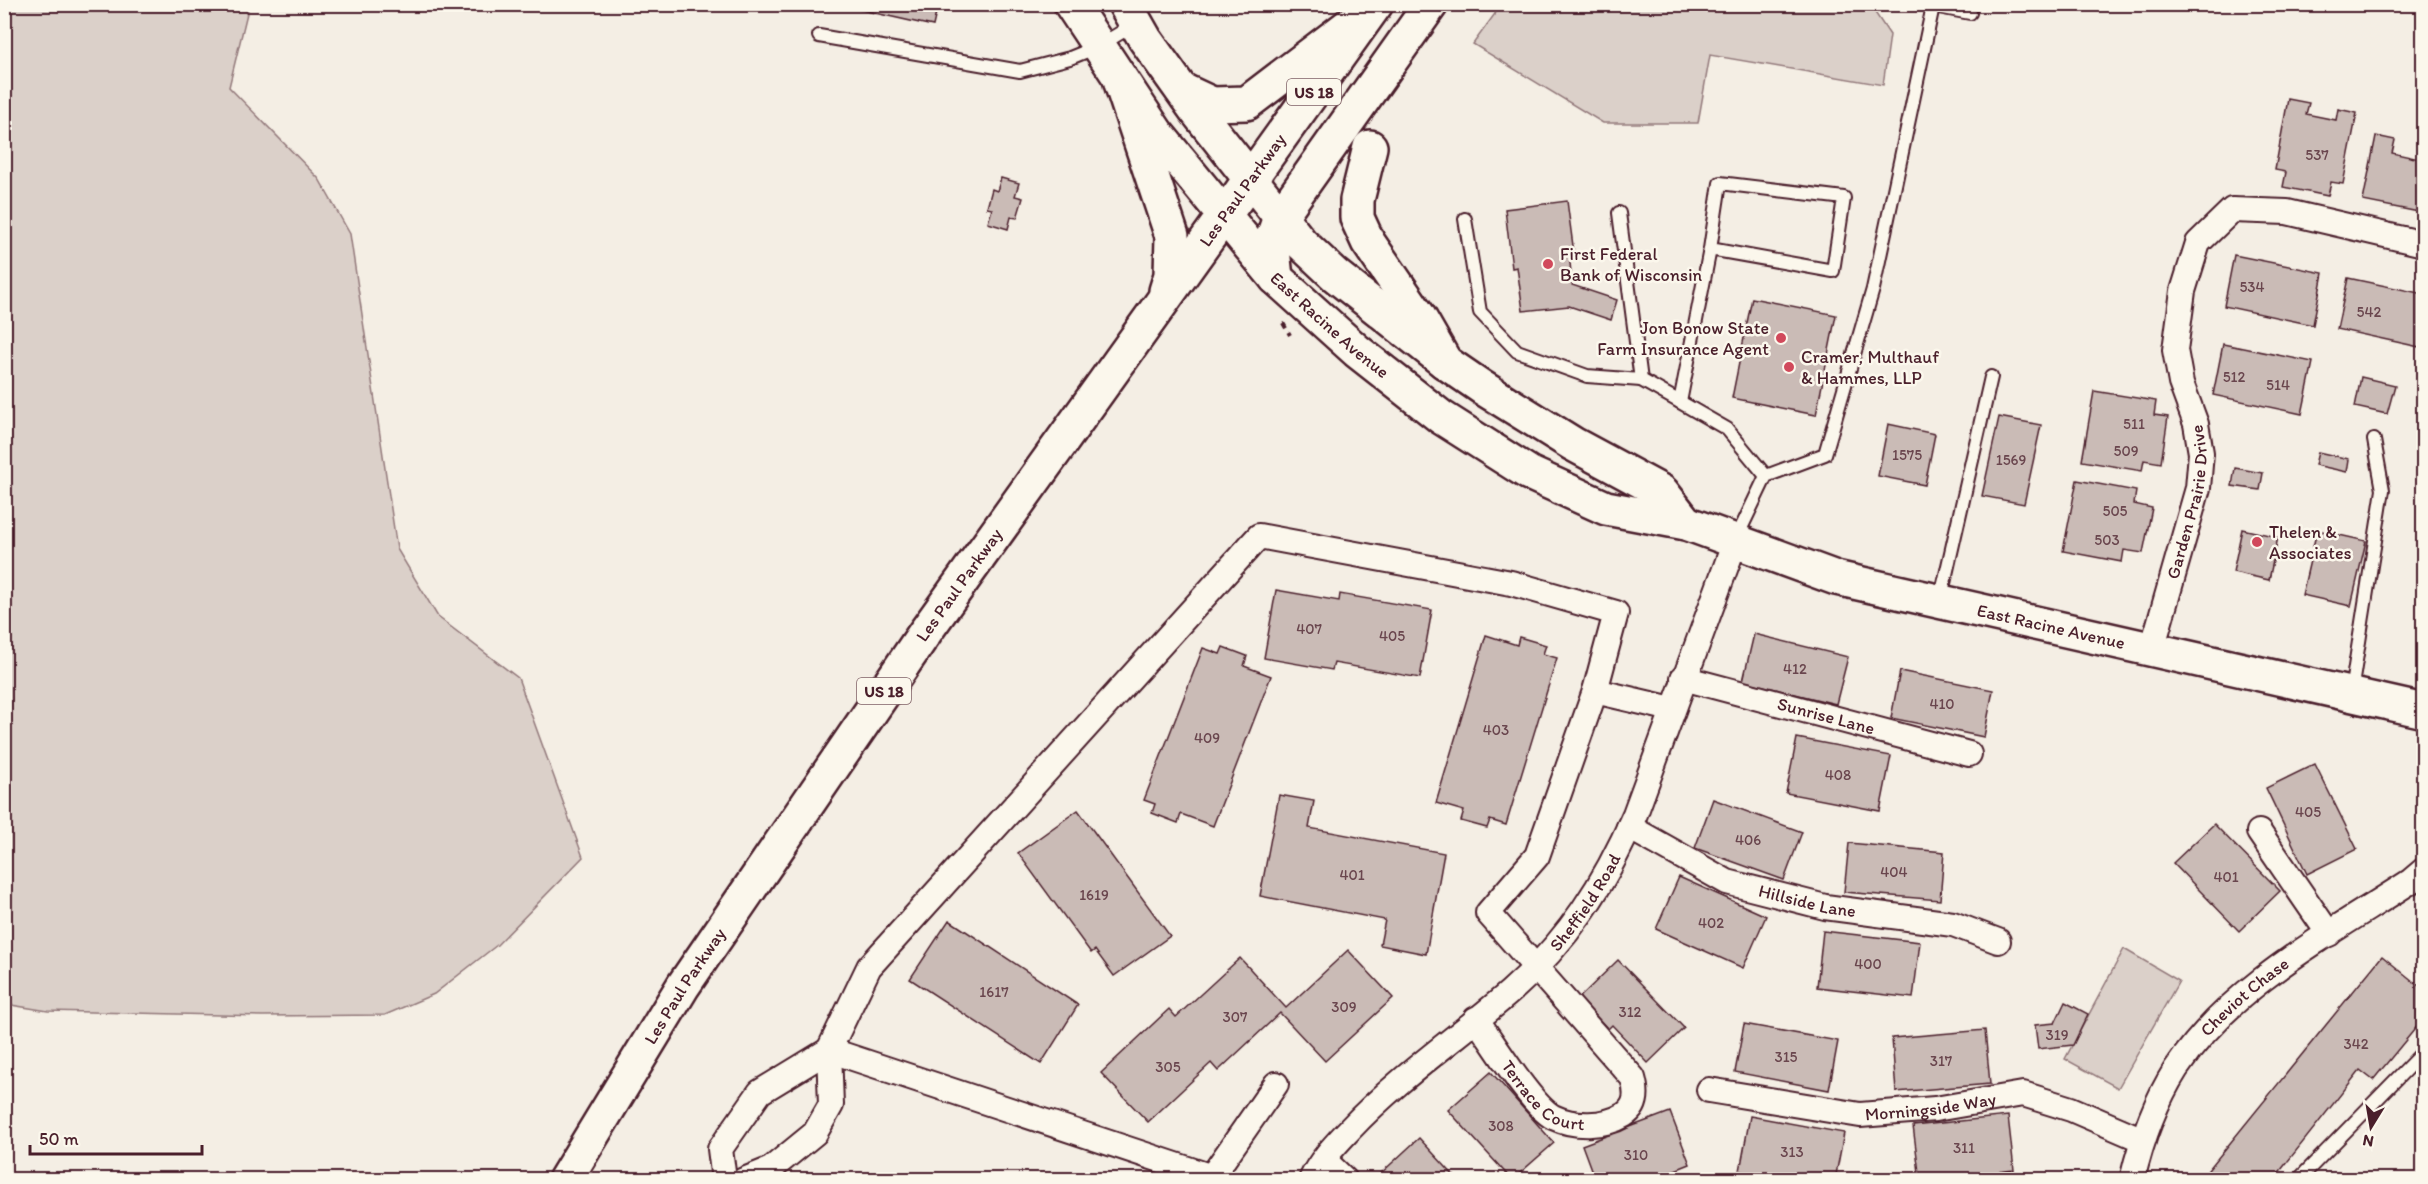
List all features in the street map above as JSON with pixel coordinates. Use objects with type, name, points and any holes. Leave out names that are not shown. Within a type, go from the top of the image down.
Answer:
[{"type":"main road","name":"East Racine Avenue","points":[[1071,4],[1121,83],[1164,142],[1276,278],[1357,351],[1442,417],[1529,473],[1606,508],[1686,523],[1836,578],[2351,692],[2424,711]]},
{"type":"main road","points":[[1276,278],[1272,240],[1281,217],[1431,4]]},
{"type":"main road","points":[[1182,90],[1212,104],[1247,103],[1376,5]]},
{"type":"main road","name":"Les Paul Parkway","points":[[565,1179],[683,986],[926,631],[1376,5]]},
{"type":"main road","points":[[1130,14],[1182,90],[1251,180],[1301,243],[1335,275],[1445,362],[1573,444],[1662,492],[1686,523]]},
{"type":"main road","points":[[1121,83],[1172,236],[1171,275],[1161,305]]},
{"type":"main road","points":[[1370,147],[1357,200],[1357,218],[1368,242],[1418,315],[1445,362]]},
{"type":"main road","points":[[1250,247],[1258,231],[1260,215],[1251,180]]},
{"type":"street","name":"Garden Prairie Drive","points":[[2152,649],[2198,488],[2200,453],[2196,424],[2181,383],[2175,350],[2183,291],[2198,243],[2232,210],[2287,212],[2424,244]]},
{"type":"street","points":[[744,1179],[771,1169],[815,1133],[831,1105],[829,1050],[869,967],[1259,536],[1511,583],[1617,613],[1595,691],[1672,709]]},
{"type":"street","name":"Sheffield Road","points":[[1318,1170],[1371,1107],[1534,968],[1585,911],[1629,827],[1735,542]]},
{"type":"street","name":"Sunrise Lane","points":[[1683,678],[1969,754]]},
{"type":"street","name":"Terrace Court","points":[[1476,1019],[1535,1100],[1552,1116],[1586,1125],[1605,1122],[1626,1114],[1635,1104],[1637,1091],[1633,1078],[1488,913],[1537,856],[1595,691]]},
{"type":"street","name":"Hillside Lane","points":[[1629,827],[1727,882],[1826,907],[1953,924],[1998,941]]},
{"type":"street","points":[[2259,832],[2329,934]]},
{"type":"street","name":"Cheviot Chase","points":[[2132,1179],[2143,1140],[2161,1096],[2195,1044],[2246,994],[2290,958],[2424,870]]},
{"type":"street","points":[[724,1179],[720,1149],[760,1092],[829,1050],[1216,1178],[1276,1084]]},
{"type":"street","name":"Morningside Way","points":[[1709,1090],[1860,1116],[1935,1108],[2023,1094],[2071,1109],[2143,1140]]},
{"type":"street","points":[[1318,1170],[1345,1179]]},
{"type":"lane","points":[[1735,542],[1766,476],[1825,454],[1874,289],[1933,6],[1970,13]]},
{"type":"lane","points":[[819,36],[1020,71],[1055,64],[1097,47],[1130,14]]},
{"type":"lane","points":[[1680,402],[1710,249],[1720,183],[1844,198],[1833,271],[1710,249]]},
{"type":"lane","points":[[1618,213],[1641,380]]},
{"type":"lane","points":[[1465,219],[1480,312],[1517,351],[1587,376],[1641,380],[1727,429],[1766,476]]},
{"type":"lane","points":[[1940,602],[1991,377]]},
{"type":"lane","points":[[2351,692],[2382,490],[2374,440]]},
{"type":"lane","points":[[2298,1179],[2424,1051]]},
{"type":"path","points":[[1281,320],[1290,335]]},
{"type":"shaded area","points":[[1502,4],[1870,5],[1890,35],[1883,85],[1710,55],[1698,123],[1603,123],[1473,44]]},
{"type":"shaded area","points":[[4,5],[249,5],[229,87],[319,179],[350,234],[397,549],[438,617],[518,678],[583,857],[497,945],[434,994],[385,1015],[263,1016],[48,1011],[5,1004]]},
{"type":"shaded area","points":[[2124,949],[2179,981],[2118,1088],[2065,1059]]},
{"type":"building","points":[[835,4],[938,4],[933,26]]},
{"type":"building","points":[[2288,99],[2309,103],[2306,114],[2336,120],[2338,109],[2357,113],[2343,184],[2331,182],[2328,196],[2283,187],[2286,172],[2275,170]]},
{"type":"building","points":[[2376,136],[2395,140],[2392,153],[2424,160],[2424,213],[2363,201]]},
{"type":"building","points":[[1001,178],[1019,183],[1015,196],[1023,198],[1017,218],[1011,217],[1008,229],[988,223],[992,209],[987,208],[992,189],[997,191]]},
{"type":"building","points":[[1567,201],[1575,261],[1570,262],[1572,285],[1617,300],[1611,320],[1569,306],[1523,311],[1517,267],[1512,268],[1505,209]]},
{"type":"building","points":[[2234,255],[2323,273],[2313,325],[2224,306]]},
{"type":"building","points":[[2348,278],[2424,294],[2424,348],[2337,329]]},
{"type":"building","points":[[1752,298],[1836,315],[1816,415],[1732,398]]},
{"type":"building","points":[[2223,344],[2313,362],[2302,414],[2213,395]]},
{"type":"building","points":[[2361,377],[2395,385],[2387,414],[2355,407]]},
{"type":"building","points":[[2094,391],[2156,401],[2154,415],[2168,417],[2161,463],[2144,460],[2142,471],[2082,461]]},
{"type":"building","points":[[1999,417],[2041,425],[2024,504],[1982,496]]},
{"type":"building","points":[[1888,424],[1935,434],[1925,485],[1878,476]]},
{"type":"building","points":[[2318,452],[2349,459],[2347,472],[2315,465]]},
{"type":"building","points":[[2235,468],[2263,473],[2260,490],[2232,486]]},
{"type":"building","points":[[2077,480],[2136,491],[2134,504],[2152,508],[2143,553],[2124,550],[2122,562],[2063,551]]},
{"type":"building","points":[[2242,529],[2278,537],[2269,580],[2233,572]]},
{"type":"building","points":[[2317,530],[2366,541],[2351,606],[2302,595]]},
{"type":"building","points":[[1276,590],[1339,601],[1340,594],[1432,610],[1420,678],[1334,663],[1332,670],[1264,658]]},
{"type":"building","points":[[1754,634],[1848,657],[1836,704],[1743,681]]},
{"type":"building","points":[[1486,635],[1517,645],[1519,637],[1546,645],[1543,654],[1557,658],[1506,825],[1490,820],[1487,828],[1461,821],[1464,811],[1436,803]]},
{"type":"building","points":[[1223,647],[1247,656],[1244,666],[1271,676],[1213,826],[1181,814],[1178,823],[1152,813],[1155,804],[1144,800],[1203,648],[1220,654]]},
{"type":"building","points":[[1900,671],[1993,690],[1984,737],[1891,718]]},
{"type":"building","points":[[1797,738],[1891,756],[1880,811],[1786,793]]},
{"type":"building","points":[[2315,764],[2357,849],[2307,874],[2266,788]]},
{"type":"building","points":[[1279,795],[1314,801],[1309,828],[1444,853],[1426,954],[1380,945],[1385,920],[1260,896]]},
{"type":"building","points":[[1713,799],[1802,832],[1784,880],[1695,848]]},
{"type":"building","points":[[1078,810],[1170,936],[1114,976],[1095,950],[1091,953],[1018,853]]},
{"type":"building","points":[[2214,824],[2280,891],[2239,931],[2173,863]]},
{"type":"building","points":[[1849,843],[1944,852],[1940,900],[1844,892]]},
{"type":"building","points":[[1679,877],[1766,916],[1743,968],[1656,929]]},
{"type":"building","points":[[949,920],[1078,1005],[1041,1064],[910,979]]},
{"type":"building","points":[[1823,931],[1920,942],[1913,998],[1817,987]]},
{"type":"building","points":[[1348,950],[1393,998],[1325,1061],[1280,1013],[1218,1071],[1211,1063],[1148,1122],[1101,1073],[1169,1009],[1176,1017],[1240,958],[1286,1008]]},
{"type":"building","points":[[2382,956],[2424,990],[2424,1018],[2373,1080],[2360,1070],[2273,1180],[2200,1180]]},
{"type":"building","points":[[1618,960],[1684,1028],[1648,1063],[1612,1025],[1608,1029],[1579,998]]},
{"type":"building","points":[[2065,1002],[2088,1014],[2073,1045],[2038,1049],[2035,1025],[2055,1023]]},
{"type":"building","points":[[1744,1024],[1838,1041],[1829,1090],[1735,1072]]},
{"type":"building","points":[[1985,1030],[1990,1084],[1896,1092],[1892,1038]]},
{"type":"building","points":[[1491,1072],[1554,1143],[1512,1180],[1448,1110]]},
{"type":"building","points":[[1670,1112],[1690,1164],[1650,1180],[1595,1180],[1582,1145]]},
{"type":"building","points":[[1750,1116],[1844,1133],[1835,1180],[1785,1180],[1740,1171]]},
{"type":"building","points":[[2008,1116],[2014,1170],[1920,1180],[1913,1126]]},
{"type":"building","points":[[1419,1138],[1458,1180],[1382,1180],[1378,1176]]},
{"type":"place","name":"First Federal Bank of Wisconsin","points":[[1548,264]]},
{"type":"place","name":"Jon Bonow State Farm Insurance Agent","points":[[1781,338]]},
{"type":"place","name":"Cramer, Multhauf & Hammes, LLP","points":[[1789,367]]},
{"type":"place","name":"Thelen & Associates","points":[[2257,542]]}]
